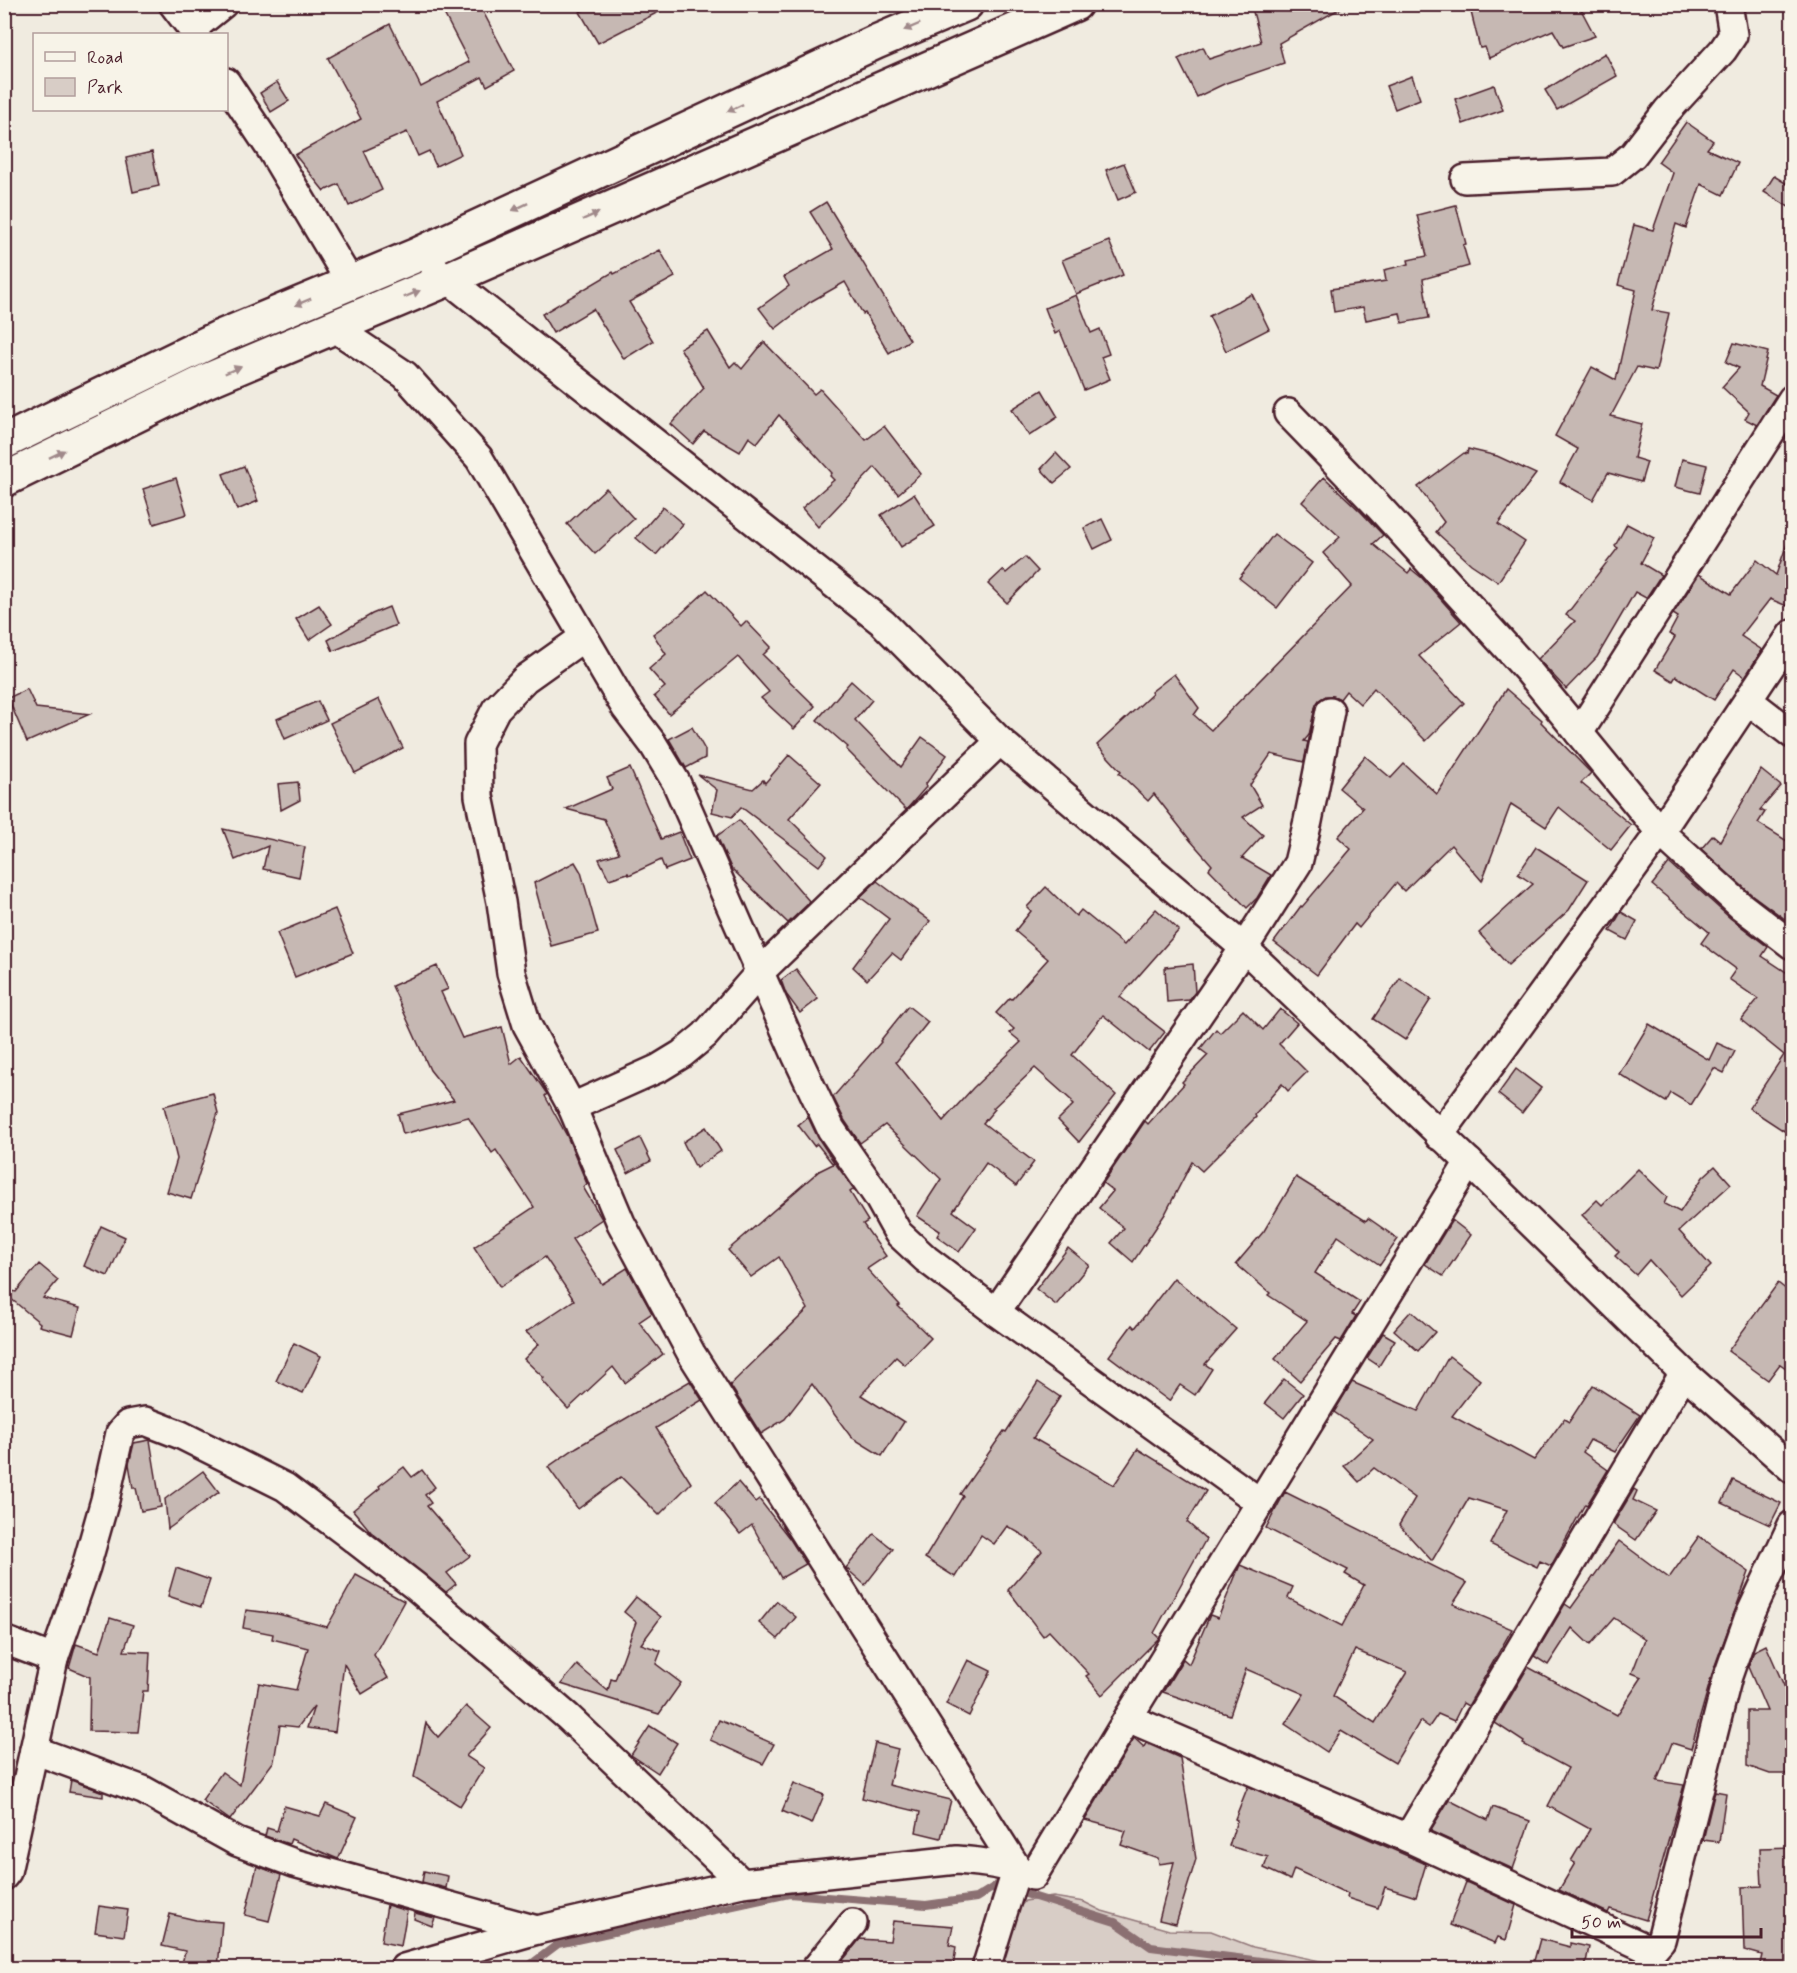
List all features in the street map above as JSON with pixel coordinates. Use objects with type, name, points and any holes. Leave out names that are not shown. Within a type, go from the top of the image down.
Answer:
[{"type":"main road","points":[[4,442],[218,338],[417,255],[858,51],[966,4]]},
{"type":"main road","points":[[4,480],[206,381],[448,279],[1075,4]]},
{"type":"street","points":[[173,4],[194,32],[224,4]]},
{"type":"street","points":[[1465,179],[1612,172],[1633,155],[1667,111],[1723,50],[1733,35],[1728,4]]},
{"type":"street","points":[[228,85],[272,151],[350,282]]},
{"type":"street","points":[[417,255],[883,623],[1000,741],[1244,948],[1439,1136],[1469,1162],[1684,1373],[1792,1469]]},
{"type":"street","points":[[333,327],[405,375],[479,458],[625,707],[653,744],[676,782],[797,1058],[831,1129],[878,1197],[898,1233],[927,1259],[996,1312],[1261,1503]]},
{"type":"street","points":[[1579,733],[1792,399]]},
{"type":"street","points":[[1288,413],[1378,506],[1529,672],[1660,832],[1741,906],[1792,945]]},
{"type":"street","points":[[1439,1136],[1660,832],[1792,634]]},
{"type":"street","points":[[584,637],[525,679],[496,709],[478,744],[479,796],[501,902],[511,973],[527,1025],[572,1107],[621,1223],[691,1353],[1017,1869],[986,1968]]},
{"type":"street","points":[[1749,701],[1792,734]]},
{"type":"street","points":[[996,1312],[1244,948],[1298,863],[1330,711]]},
{"type":"street","points":[[572,1107],[659,1068],[682,1054],[705,1035],[760,972],[1000,741]]},
{"type":"street","points":[[404,1968],[537,1930],[742,1883],[957,1860],[986,1862],[1017,1869],[1033,1876],[1469,1162]]},
{"type":"street","points":[[1408,1838],[1684,1373]]},
{"type":"street","points":[[4,1876],[7,1872],[54,1659],[86,1567],[105,1500],[120,1433],[128,1424],[145,1421],[181,1435],[285,1487],[415,1586],[568,1717],[742,1883]]},
{"type":"street","points":[[1128,1718],[1408,1838],[1644,1947],[1654,1948],[1661,1940],[1728,1676],[1748,1619],[1792,1525]]},
{"type":"street","points":[[4,1640],[54,1659]]},
{"type":"street","points":[[34,1750],[143,1790],[237,1842],[294,1863],[537,1930]]},
{"type":"street","points":[[816,1968],[853,1923]]},
{"type":"green space","points":[[1053,1897],[1084,1902],[1102,1911],[1169,1930],[1211,1931],[1253,1947],[1353,1968],[1000,1968],[1000,1960],[1013,1915],[1025,1901]]},
{"type":"building","points":[[439,4],[479,4],[514,71],[487,86],[482,77],[437,101],[461,154],[436,166],[429,151],[418,156],[407,132],[364,151],[382,190],[349,206],[339,184],[324,191],[295,155],[361,119],[328,58],[390,24],[421,87],[469,62]]},
{"type":"building","points":[[593,4],[674,4],[598,43],[580,12]]},
{"type":"building","points":[[1265,4],[1348,4],[1279,43],[1284,63],[1226,83],[1197,97],[1178,59],[1203,47],[1209,59],[1261,42],[1252,8]]},
{"type":"building","points":[[1469,4],[1578,4],[1595,36],[1563,47],[1553,30],[1489,58],[1485,47],[1480,48]]},
{"type":"building","points":[[1605,53],[1617,76],[1557,110],[1545,90]]},
{"type":"building","points":[[1412,76],[1420,99],[1395,109],[1386,86]]},
{"type":"building","points":[[277,82],[289,101],[271,112],[260,93]]},
{"type":"building","points":[[1494,85],[1503,110],[1463,124],[1455,99]]},
{"type":"building","points":[[1686,122],[1713,141],[1707,149],[1738,163],[1723,195],[1701,184],[1686,228],[1676,224],[1652,310],[1669,313],[1656,371],[1637,367],[1611,416],[1642,424],[1634,458],[1647,462],[1641,482],[1608,473],[1593,500],[1560,482],[1578,449],[1555,436],[1592,367],[1616,380],[1636,290],[1618,285],[1634,225],[1653,230],[1673,173],[1658,162]]},
{"type":"building","points":[[152,152],[159,186],[133,192],[126,158]]},
{"type":"building","points":[[1124,163],[1136,192],[1118,200],[1106,170]]},
{"type":"building","points":[[1774,176],[1792,187],[1792,209],[1764,192]]},
{"type":"building","points":[[826,202],[910,340],[889,353],[845,282],[810,302],[775,329],[759,308],[789,286],[784,277],[833,249],[810,212]]},
{"type":"building","points":[[1456,205],[1469,266],[1423,279],[1429,318],[1402,323],[1400,313],[1366,320],[1363,307],[1334,312],[1331,289],[1386,281],[1384,270],[1409,264],[1408,260],[1427,256],[1417,215]]},
{"type":"building","points":[[1109,241],[1123,275],[1076,294],[1062,260]]},
{"type":"building","points":[[660,250],[675,277],[629,302],[653,341],[624,359],[593,309],[553,333],[542,314],[613,272],[614,274]]},
{"type":"building","points":[[1252,294],[1269,329],[1226,351],[1209,316]]},
{"type":"building","points":[[1076,295],[1091,333],[1100,329],[1109,354],[1101,357],[1110,379],[1084,390],[1060,331],[1055,334],[1045,308]]},
{"type":"building","points":[[708,331],[730,367],[735,362],[742,369],[764,342],[814,394],[820,389],[866,440],[884,426],[921,474],[898,494],[875,467],[818,527],[802,508],[834,480],[830,476],[832,473],[779,415],[757,443],[749,437],[740,452],[704,431],[693,444],[671,424],[704,388],[680,348]]},
{"type":"building","points":[[1734,343],[1768,352],[1760,386],[1776,395],[1757,425],[1745,419],[1749,412],[1722,387],[1739,368],[1726,362]]},
{"type":"building","points":[[1042,390],[1058,417],[1029,436],[1012,409]]},
{"type":"building","points":[[1468,449],[1497,456],[1536,474],[1498,524],[1525,542],[1498,582],[1471,564],[1436,532],[1444,522],[1418,487],[1464,453],[1467,454]]},
{"type":"building","points":[[1056,453],[1071,469],[1054,483],[1041,469]]},
{"type":"building","points":[[1682,459],[1707,465],[1700,493],[1675,487]]},
{"type":"building","points":[[244,466],[258,501],[237,510],[223,474]]},
{"type":"building","points":[[1324,477],[1383,535],[1373,544],[1408,573],[1411,569],[1422,578],[1461,622],[1419,656],[1464,703],[1426,741],[1374,688],[1360,704],[1346,691],[1340,699],[1326,696],[1319,700],[1309,735],[1304,741],[1308,742],[1304,762],[1271,754],[1250,785],[1262,805],[1243,817],[1263,835],[1242,858],[1271,875],[1257,898],[1247,908],[1209,869],[1212,865],[1154,794],[1148,801],[1119,773],[1121,771],[1097,745],[1152,694],[1151,692],[1174,674],[1199,708],[1194,715],[1211,730],[1352,586],[1323,553],[1340,537],[1302,502]]},
{"type":"building","points":[[176,478],[187,514],[154,524],[143,489]]},
{"type":"building","points":[[606,488],[634,519],[595,554],[567,524]]},
{"type":"building","points":[[914,494],[935,526],[901,547],[881,515]]},
{"type":"building","points":[[663,507],[683,524],[656,555],[636,538]]},
{"type":"building","points":[[1102,519],[1112,540],[1094,549],[1084,528]]},
{"type":"building","points":[[1627,524],[1654,538],[1641,563],[1661,575],[1646,598],[1635,592],[1597,657],[1566,689],[1538,659],[1575,621],[1566,615],[1618,548],[1615,546]]},
{"type":"building","points":[[1274,534],[1312,563],[1277,608],[1239,578]]},
{"type":"building","points":[[1789,538],[1792,538],[1792,593],[1787,606],[1770,599],[1741,636],[1762,650],[1745,677],[1734,669],[1714,700],[1676,676],[1673,681],[1655,670],[1675,637],[1669,634],[1678,617],[1673,614],[1699,574],[1731,594],[1757,560],[1776,575]]},
{"type":"building","points":[[1025,557],[1038,571],[1007,603],[988,584],[1003,570],[1006,573]]},
{"type":"building","points":[[707,590],[741,626],[746,621],[771,647],[763,655],[815,706],[794,729],[761,698],[769,692],[738,657],[669,714],[654,696],[665,687],[649,669],[666,654],[653,634],[681,614]]},
{"type":"building","points":[[319,605],[332,624],[309,640],[296,619]]},
{"type":"building","points":[[389,607],[396,625],[333,651],[328,640],[372,614]]},
{"type":"building","points":[[851,681],[872,700],[855,720],[901,767],[922,737],[947,755],[925,785],[927,786],[906,810],[846,749],[848,747],[817,720]]},
{"type":"building","points":[[27,689],[36,708],[90,714],[27,742],[8,698]]},
{"type":"building","points":[[1506,689],[1542,720],[1541,722],[1591,773],[1581,783],[1631,825],[1611,850],[1559,807],[1546,827],[1511,804],[1482,881],[1451,845],[1404,891],[1396,883],[1359,928],[1355,924],[1317,975],[1274,942],[1301,906],[1351,849],[1338,837],[1363,808],[1339,788],[1365,756],[1391,778],[1404,764],[1437,794]]},
{"type":"building","points":[[379,699],[403,748],[355,773],[330,723]]},
{"type":"building","points":[[318,701],[327,720],[285,739],[277,719]]},
{"type":"building","points":[[692,727],[705,750],[705,758],[686,768],[669,739]]},
{"type":"building","points":[[789,755],[821,783],[789,819],[827,856],[819,866],[741,807],[732,817],[712,812],[717,790],[698,775],[753,789],[763,780],[765,783]]},
{"type":"building","points":[[630,768],[661,839],[679,832],[690,860],[665,870],[661,860],[629,875],[628,873],[609,879],[599,859],[619,853],[604,819],[566,809],[612,789],[607,778]]},
{"type":"building","points":[[1761,770],[1781,786],[1760,810],[1765,812],[1758,823],[1792,844],[1792,872],[1785,884],[1792,889],[1792,906],[1785,919],[1751,894],[1701,849],[1713,835],[1720,841]]},
{"type":"building","points":[[298,782],[300,800],[281,810],[278,784]]},
{"type":"building","points":[[739,820],[810,902],[788,923],[731,868],[717,836]]},
{"type":"building","points":[[223,829],[305,847],[299,877],[263,869],[268,846],[235,860]]},
{"type":"building","points":[[1536,847],[1588,880],[1569,910],[1508,965],[1479,933],[1533,884],[1518,874]]},
{"type":"building","points":[[575,862],[581,872],[598,933],[551,946],[534,883]]},
{"type":"building","points":[[1669,863],[1730,918],[1768,947],[1762,956],[1792,976],[1792,1118],[1784,1131],[1749,1108],[1784,1055],[1741,1020],[1758,999],[1729,979],[1736,969],[1701,943],[1709,932],[1652,885]]},
{"type":"building","points":[[877,881],[930,921],[901,960],[892,953],[867,980],[853,967],[889,919],[860,897]]},
{"type":"building","points":[[1046,887],[1076,916],[1081,910],[1124,945],[1156,909],[1179,930],[1120,997],[1165,1032],[1149,1052],[1103,1015],[1072,1055],[1116,1095],[1079,1142],[1058,1120],[1073,1105],[1072,1101],[1035,1068],[993,1108],[995,1109],[983,1123],[1034,1162],[1016,1186],[986,1163],[953,1211],[976,1228],[959,1252],[937,1236],[940,1231],[917,1216],[941,1179],[885,1125],[860,1143],[833,1097],[881,1042],[908,1006],[928,1022],[896,1062],[943,1121],[973,1088],[1021,1042],[1010,1033],[1014,1029],[996,1013],[1010,998],[1012,999],[1048,959],[1015,931],[1031,911],[1027,907]]},
{"type":"building","points":[[335,909],[353,953],[295,977],[277,933]]},
{"type":"building","points":[[1621,912],[1637,921],[1627,940],[1610,931]]},
{"type":"building","points":[[1193,964],[1195,992],[1189,1000],[1167,1002],[1165,967]]},
{"type":"building","points":[[437,966],[448,989],[441,992],[462,1038],[502,1027],[511,1064],[521,1056],[547,1094],[545,1096],[567,1136],[587,1184],[583,1187],[602,1219],[572,1239],[602,1284],[627,1268],[652,1313],[639,1322],[663,1354],[625,1383],[613,1367],[568,1409],[542,1380],[544,1378],[524,1359],[539,1344],[526,1332],[574,1300],[545,1257],[500,1287],[474,1247],[534,1207],[496,1150],[492,1153],[468,1117],[403,1134],[398,1114],[454,1100],[430,1070],[392,986]]},
{"type":"building","points":[[796,969],[818,999],[800,1013],[786,994],[781,980]]},
{"type":"building","points":[[1400,978],[1431,999],[1405,1040],[1373,1019]]},
{"type":"building","points":[[1280,1009],[1297,1023],[1279,1044],[1307,1072],[1288,1091],[1282,1084],[1255,1115],[1256,1117],[1202,1171],[1192,1162],[1165,1214],[1133,1262],[1111,1243],[1124,1228],[1099,1208],[1113,1191],[1103,1183],[1145,1121],[1148,1124],[1184,1084],[1182,1082],[1208,1055],[1200,1049],[1216,1029],[1220,1033],[1243,1010],[1263,1030]]},
{"type":"building","points":[[1649,1024],[1709,1060],[1717,1043],[1735,1051],[1724,1073],[1714,1068],[1691,1105],[1671,1093],[1666,1102],[1619,1074]]},
{"type":"building","points":[[1516,1069],[1541,1088],[1522,1113],[1498,1094]]},
{"type":"building","points":[[213,1093],[218,1113],[191,1199],[167,1192],[177,1159],[164,1106]]},
{"type":"building","points":[[808,1117],[818,1138],[834,1162],[832,1163],[817,1144],[814,1146],[798,1125]]},
{"type":"building","points":[[706,1127],[721,1151],[696,1168],[683,1142]]},
{"type":"building","points":[[640,1138],[651,1161],[628,1173],[617,1150]]},
{"type":"building","points":[[835,1163],[854,1189],[850,1192],[868,1221],[863,1224],[886,1256],[867,1269],[900,1305],[898,1306],[931,1338],[905,1365],[896,1357],[861,1395],[904,1422],[882,1456],[851,1437],[812,1384],[785,1419],[761,1434],[730,1385],[808,1309],[779,1257],[751,1277],[728,1250],[819,1171]]},
{"type":"building","points":[[1715,1166],[1731,1184],[1679,1231],[1711,1266],[1681,1295],[1649,1260],[1636,1275],[1615,1256],[1619,1252],[1582,1215],[1597,1200],[1602,1205],[1638,1169],[1667,1197],[1664,1204],[1680,1212],[1703,1177]]},
{"type":"building","points":[[1296,1177],[1366,1221],[1368,1218],[1398,1239],[1380,1265],[1338,1236],[1315,1273],[1360,1302],[1352,1314],[1356,1316],[1341,1341],[1336,1339],[1300,1381],[1275,1359],[1307,1321],[1268,1295],[1270,1293],[1236,1264],[1264,1231]]},
{"type":"building","points":[[1452,1220],[1471,1235],[1443,1276],[1425,1264]]},
{"type":"building","points":[[101,1226],[125,1237],[108,1276],[84,1266]]},
{"type":"building","points":[[1068,1248],[1089,1265],[1056,1305],[1036,1289]]},
{"type":"building","points":[[39,1264],[58,1280],[43,1298],[80,1308],[73,1335],[39,1326],[40,1323],[4,1293],[4,1289],[16,1292]]},
{"type":"building","points":[[1174,1278],[1236,1329],[1205,1364],[1212,1369],[1195,1395],[1180,1385],[1169,1401],[1109,1356],[1132,1325],[1135,1328]]},
{"type":"building","points":[[1778,1283],[1792,1294],[1792,1372],[1780,1364],[1768,1380],[1728,1351]]},
{"type":"building","points":[[1411,1311],[1435,1332],[1418,1351],[1394,1330]]},
{"type":"building","points":[[1383,1333],[1395,1340],[1379,1366],[1367,1358]]},
{"type":"building","points":[[294,1343],[321,1356],[303,1393],[276,1381]]},
{"type":"building","points":[[1449,1356],[1480,1380],[1452,1416],[1534,1460],[1564,1419],[1569,1422],[1593,1385],[1640,1415],[1615,1452],[1590,1440],[1583,1452],[1608,1470],[1587,1505],[1585,1504],[1551,1566],[1540,1561],[1537,1567],[1490,1544],[1507,1510],[1469,1498],[1432,1561],[1399,1525],[1415,1498],[1374,1468],[1359,1482],[1344,1466],[1373,1439],[1334,1412],[1352,1382],[1418,1411]]},
{"type":"building","points":[[1284,1379],[1303,1394],[1284,1418],[1265,1403]]},
{"type":"building","points":[[690,1381],[702,1400],[656,1428],[691,1483],[659,1515],[621,1477],[578,1509],[548,1467],[577,1447]]},
{"type":"building","points":[[1038,1382],[1060,1397],[1033,1438],[1114,1485],[1138,1449],[1206,1491],[1187,1522],[1206,1539],[1154,1633],[1159,1638],[1102,1695],[1086,1676],[1089,1674],[1049,1631],[1043,1636],[1008,1590],[1042,1551],[1026,1537],[1007,1526],[994,1544],[981,1535],[955,1577],[925,1558],[963,1496],[960,1494],[1004,1431],[1006,1432]]},
{"type":"building","points":[[150,1440],[161,1507],[141,1511],[136,1488],[133,1488],[129,1464],[134,1443]]},
{"type":"building","points":[[404,1467],[412,1477],[422,1470],[435,1487],[425,1495],[431,1503],[427,1506],[470,1556],[447,1573],[456,1584],[446,1592],[371,1532],[353,1510]]},
{"type":"building","points":[[203,1471],[219,1492],[168,1529],[165,1499]]},
{"type":"building","points":[[1733,1480],[1781,1503],[1770,1525],[1722,1503]]},
{"type":"building","points":[[738,1482],[755,1502],[759,1499],[806,1564],[781,1578],[752,1525],[740,1534],[715,1503]]},
{"type":"building","points":[[1634,1489],[1637,1491],[1633,1500],[1656,1511],[1636,1540],[1613,1524]]},
{"type":"building","points":[[1285,1492],[1467,1583],[1453,1604],[1512,1629],[1468,1706],[1463,1703],[1454,1721],[1438,1714],[1429,1727],[1420,1721],[1395,1763],[1341,1731],[1327,1752],[1285,1724],[1304,1694],[1246,1669],[1230,1715],[1163,1692],[1183,1659],[1189,1664],[1210,1615],[1218,1618],[1240,1565],[1293,1587],[1288,1598],[1342,1626],[1364,1585],[1345,1574],[1348,1570],[1266,1528]],"holes":[[[1355,1650],[1407,1672],[1375,1723],[1333,1696]]]},
{"type":"building","points":[[874,1534],[893,1549],[865,1585],[846,1568]]},
{"type":"building","points":[[1699,1536],[1749,1572],[1713,1671],[1691,1749],[1672,1743],[1657,1781],[1684,1785],[1646,1920],[1610,1909],[1608,1913],[1559,1890],[1575,1863],[1571,1861],[1590,1829],[1548,1806],[1568,1768],[1523,1744],[1524,1742],[1495,1723],[1528,1667],[1617,1715],[1642,1677],[1632,1673],[1645,1639],[1614,1618],[1590,1645],[1572,1628],[1548,1665],[1534,1656],[1565,1604],[1571,1608],[1619,1541],[1669,1578]]},
{"type":"building","points":[[176,1568],[210,1580],[201,1607],[168,1596]]},
{"type":"building","points":[[356,1575],[404,1601],[374,1655],[388,1678],[362,1694],[344,1664],[335,1732],[307,1728],[314,1706],[298,1727],[280,1725],[274,1761],[230,1820],[202,1800],[222,1772],[240,1785],[259,1683],[296,1690],[308,1648],[272,1639],[273,1634],[243,1628],[246,1610],[278,1614],[327,1627]]},
{"type":"building","points":[[636,1597],[661,1617],[641,1644],[661,1651],[656,1664],[681,1683],[659,1714],[561,1684],[577,1665],[608,1691],[611,1679],[615,1680],[636,1622],[624,1612]]},
{"type":"building","points":[[777,1601],[796,1617],[778,1639],[759,1623]]},
{"type":"building","points":[[110,1618],[133,1625],[124,1651],[150,1652],[148,1691],[143,1691],[138,1732],[89,1731],[90,1677],[69,1668],[76,1644],[99,1652]]},
{"type":"building","points":[[1766,1645],[1792,1704],[1792,1774],[1770,1774],[1747,1766],[1747,1711],[1767,1711],[1748,1667],[1754,1651]]},
{"type":"building","points":[[968,1660],[991,1671],[969,1716],[946,1704]]},
{"type":"building","points":[[466,1706],[491,1728],[466,1756],[484,1768],[460,1806],[414,1777],[426,1723],[438,1737]]},
{"type":"building","points":[[719,1720],[774,1744],[763,1764],[710,1740]]},
{"type":"building","points":[[650,1726],[677,1743],[658,1773],[631,1755]]},
{"type":"building","points":[[1134,1738],[1144,1747],[1146,1743],[1180,1758],[1196,1859],[1176,1924],[1159,1920],[1174,1862],[1159,1864],[1158,1858],[1121,1845],[1126,1831],[1085,1820]]},
{"type":"building","points":[[875,1743],[898,1749],[889,1785],[951,1800],[941,1838],[916,1832],[920,1812],[862,1798]]},
{"type":"building","points":[[71,1780],[103,1792],[103,1797],[69,1792]]},
{"type":"building","points":[[794,1783],[824,1795],[812,1824],[782,1811]]},
{"type":"building","points":[[1248,1786],[1426,1864],[1416,1897],[1385,1887],[1378,1908],[1347,1898],[1348,1894],[1294,1869],[1290,1880],[1264,1868],[1268,1857],[1229,1846],[1237,1820],[1235,1819]]},
{"type":"building","points":[[1715,1791],[1726,1793],[1719,1842],[1703,1840]]},
{"type":"building","points":[[1449,1800],[1488,1820],[1493,1807],[1530,1821],[1513,1869],[1430,1831]]},
{"type":"building","points":[[326,1804],[357,1817],[338,1859],[291,1839],[289,1844],[265,1836],[267,1828],[277,1831],[284,1806],[320,1816]]},
{"type":"building","points":[[1792,1847],[1792,1968],[1759,1968],[1762,1955],[1744,1950],[1742,1887],[1762,1886],[1760,1848]]},
{"type":"building","points":[[257,1866],[281,1875],[269,1921],[245,1915]]},
{"type":"building","points":[[424,1871],[448,1876],[446,1888],[422,1882]]},
{"type":"building","points":[[1466,1882],[1516,1905],[1506,1940],[1498,1937],[1495,1943],[1450,1925]]},
{"type":"building","points":[[387,1905],[407,1911],[401,1946],[381,1942]]},
{"type":"building","points":[[99,1906],[128,1910],[124,1936],[95,1932]]},
{"type":"building","points":[[415,1913],[435,1918],[432,1926],[414,1919]]},
{"type":"building","points":[[170,1914],[196,1920],[222,1922],[218,1968],[181,1968],[185,1951],[162,1946]]},
{"type":"building","points":[[893,1921],[953,1926],[949,1945],[956,1947],[953,1968],[838,1968],[860,1939],[890,1941]]},
{"type":"building","points":[[1540,1939],[1570,1947],[1570,1943],[1589,1947],[1585,1968],[1532,1968]]},
{"type":"waterway","points":[[526,1968],[558,1944],[789,1894],[926,1905],[976,1898],[997,1885],[1115,1922],[1151,1947],[1305,1968]]}]
